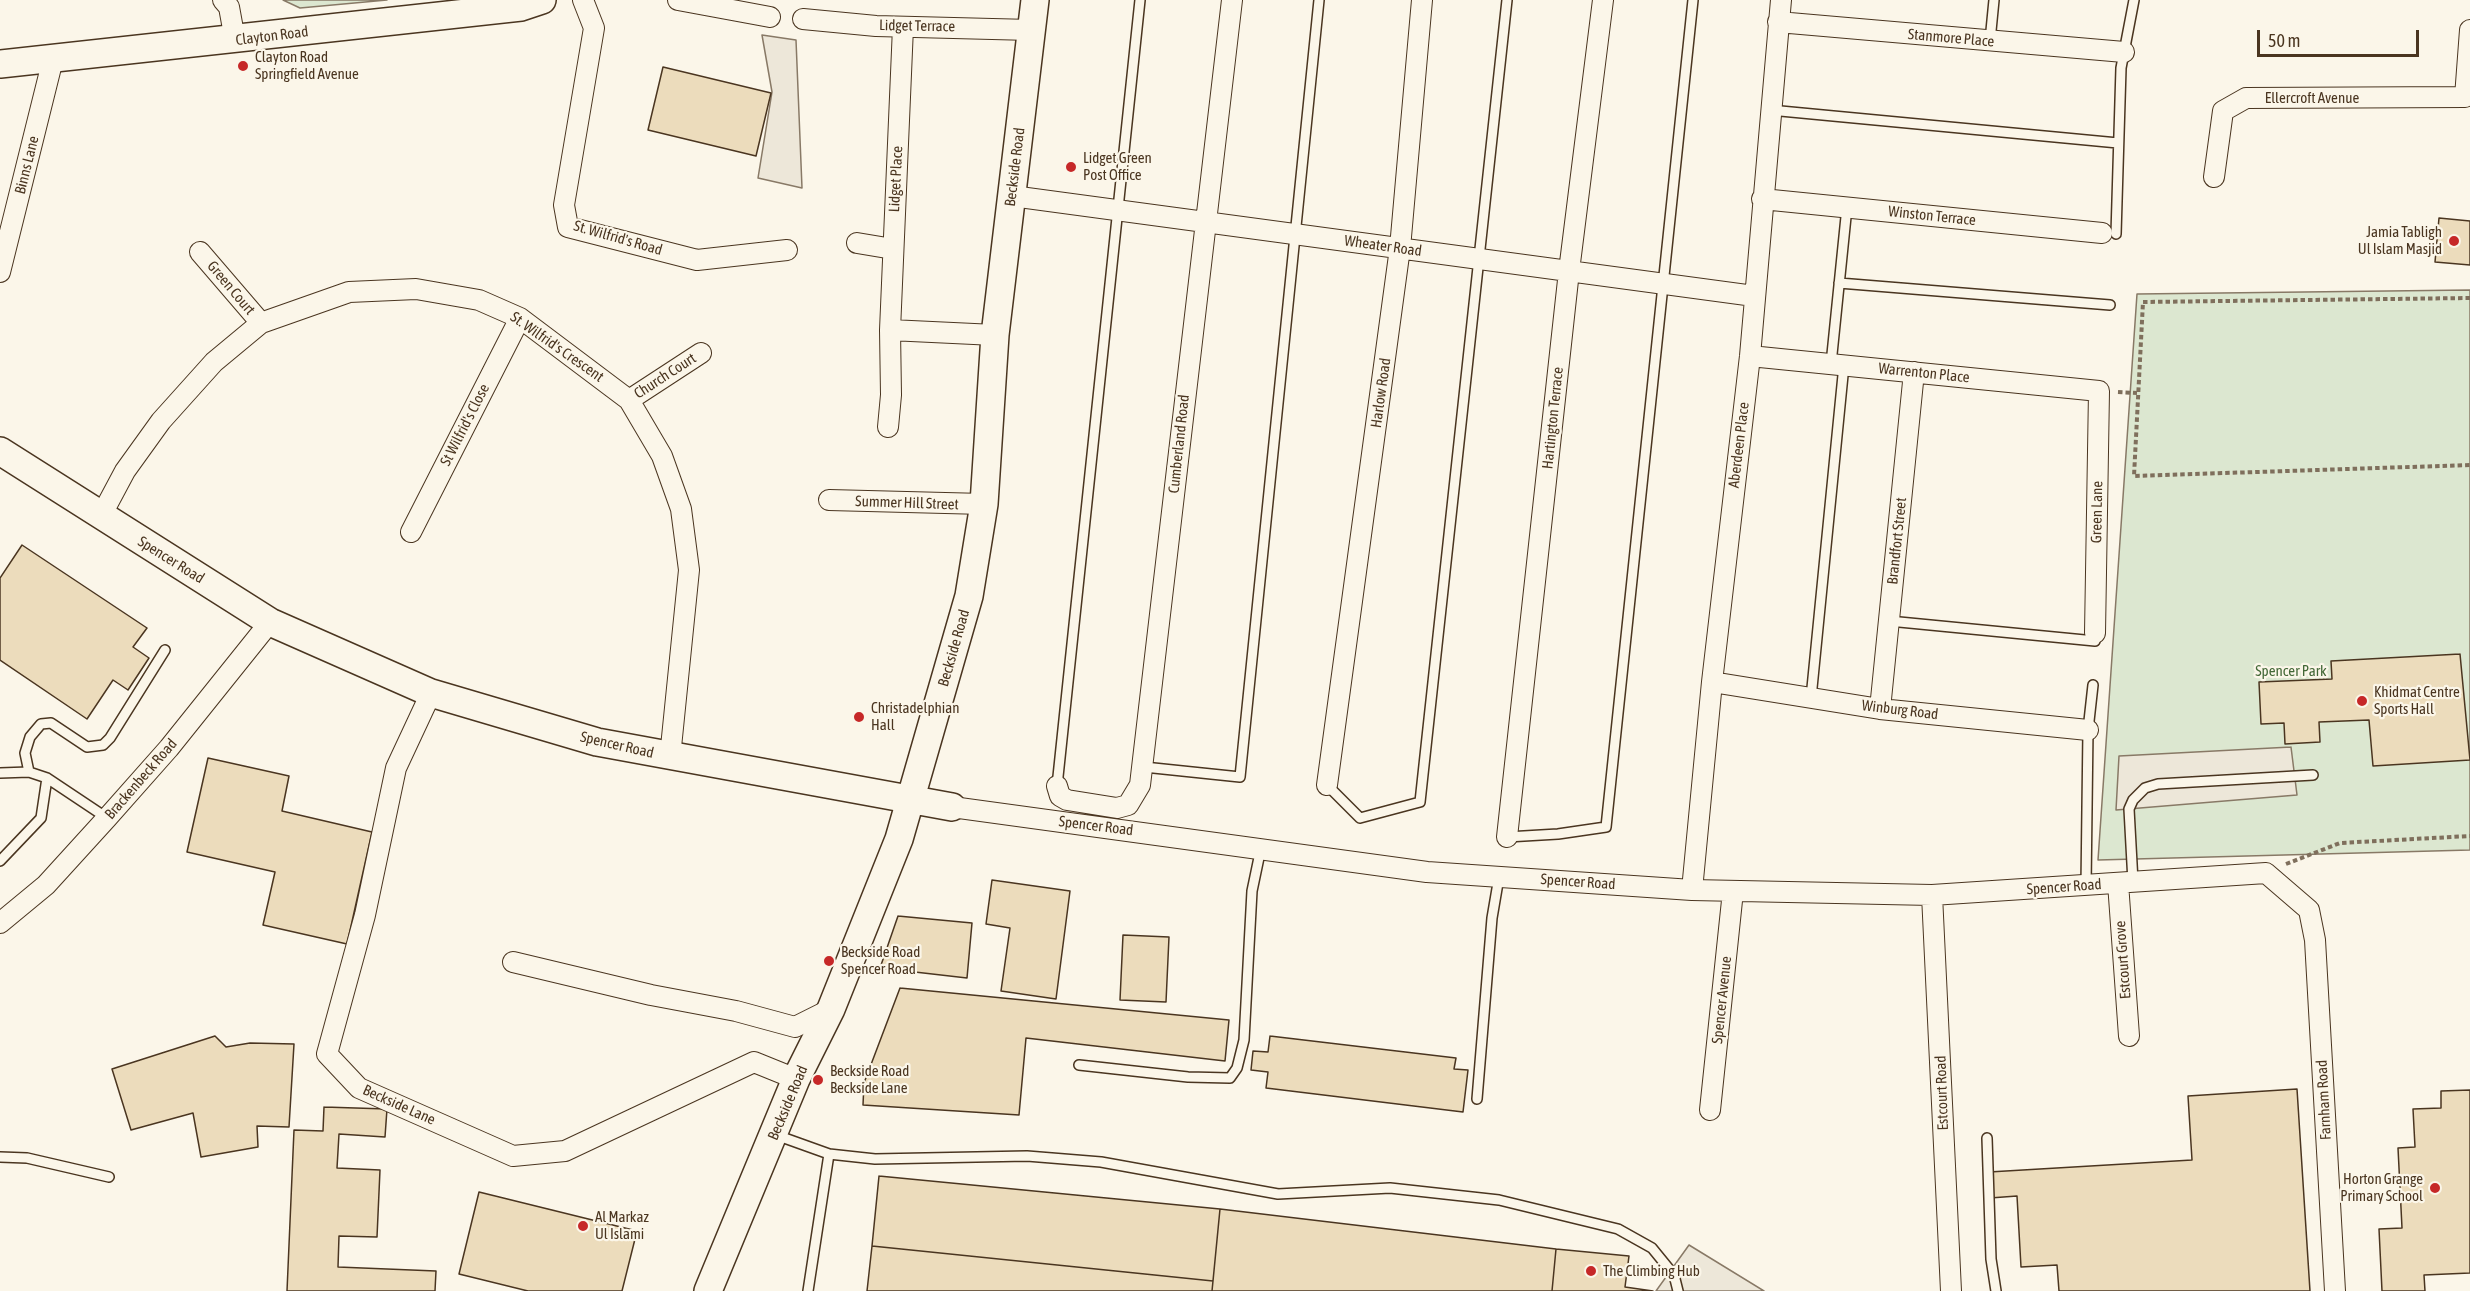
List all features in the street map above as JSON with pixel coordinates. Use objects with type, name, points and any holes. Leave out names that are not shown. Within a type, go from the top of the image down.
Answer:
[{"type":"street","points":[[223,0],[229,7],[235,40]]},
{"type":"street","name":"Clayton Road","points":[[0,64],[521,7],[542,0]]},
{"type":"street","name":"St. Wilfrid's Road","points":[[583,0],[594,28],[564,206],[568,227],[697,260],[787,250]]},
{"type":"street","points":[[678,0],[770,17]]},
{"type":"street","name":"Beckside Road","points":[[708,1291],[796,1079],[831,1009],[900,839],[910,797],[969,596],[984,504],[995,334],[1035,0]]},
{"type":"street","name":"Cumberland Road","points":[[1057,786],[1060,796],[1067,800],[1117,808],[1128,805],[1135,796],[1143,766],[1204,222],[1232,0]]},
{"type":"street","name":"Harlow Road","points":[[1327,785],[1401,248],[1422,0]]},
{"type":"street","name":"Hartington Terrace","points":[[1508,837],[1569,271],[1603,0]]},
{"type":"street","name":"Aberdeen Place","points":[[1692,890],[1712,682],[1750,356],[1780,0]]},
{"type":"street","name":"Lidget Terrace","points":[[803,18],[903,27],[1031,30]]},
{"type":"street","name":"Stanmore Place","points":[[1778,22],[2124,52]]},
{"type":"street","name":"Lidget Place","points":[[888,427],[903,27]]},
{"type":"street","name":"Ellercroft Avenue","points":[[2214,177],[2223,111],[2246,98],[2460,99],[2467,93],[2470,30]]},
{"type":"street","name":"Binns Lane","points":[[0,272],[54,59]]},
{"type":"street","name":"Wheater Road","points":[[1012,196],[1754,296]]},
{"type":"street","name":"Winston Terrace","points":[[1762,199],[2109,233]]},
{"type":"street","points":[[857,243],[893,249]]},
{"type":"street","name":"Green Court","points":[[200,252],[261,323]]},
{"type":"street","name":"St. Wilfrid's Crescent","points":[[101,516],[125,471],[161,421],[214,362],[261,323],[349,292],[416,288],[479,300],[519,318],[630,400],[662,456],[681,509],[689,570],[670,757]]},
{"type":"street","name":"St Wilfrid's Close","points":[[411,532],[519,318]]},
{"type":"street","points":[[890,330],[995,334]]},
{"type":"street","name":"Church Court","points":[[630,400],[701,353]]},
{"type":"street","name":"Warrenton Place","points":[[1750,356],[2099,391]]},
{"type":"street","name":"Brandfort Street","points":[[1880,709],[1914,372]]},
{"type":"street","name":"Green Lane","points":[[2095,633],[2099,391]]},
{"type":"street","name":"Spencer Road","points":[[0,451],[270,622],[431,693],[597,742],[670,757],[910,797],[952,807],[1426,872],[1692,890],[1932,895],[2266,873]]},
{"type":"street","name":"Summer Hill Street","points":[[829,500],[984,504]]},
{"type":"street","name":"Brackenbeck Road","points":[[0,923],[46,885],[170,748],[270,622]]},
{"type":"street","name":"Winburg Road","points":[[1712,682],[1880,709],[2088,730]]},
{"type":"street","name":"Beckside Lane","points":[[431,693],[396,768],[365,915],[327,1054],[359,1088],[513,1156],[565,1151],[754,1062],[796,1079]]},
{"type":"street","name":"Farnham Road","points":[[2266,873],[2309,910],[2314,940],[2335,1291]]},
{"type":"street","name":"Estcourt Grove","points":[[2125,883],[2129,1036]]},
{"type":"street","name":"Spencer Avenue","points":[[1710,1110],[1733,891]]},
{"type":"street","name":"Estcourt Road","points":[[1932,895],[1950,1291]]},
{"type":"street","points":[[513,962],[736,1011],[795,1027],[831,1009]]},
{"type":"lane","points":[[1057,786],[1140,0]]},
{"type":"lane","points":[[1143,766],[1240,777],[1319,0]]},
{"type":"lane","points":[[1327,785],[1360,818],[1420,802],[1507,0]]},
{"type":"lane","points":[[1508,837],[1558,834],[1606,827],[1693,0]]},
{"type":"lane","points":[[1990,41],[1995,0]]},
{"type":"lane","points":[[2109,233],[2124,52],[2134,0]]},
{"type":"lane","points":[[1770,110],[2118,143]]},
{"type":"lane","points":[[1811,698],[1838,364],[1839,283],[1847,207]]},
{"type":"lane","points":[[1839,283],[2110,305]]},
{"type":"lane","points":[[1889,621],[2095,641],[2095,633]]},
{"type":"lane","points":[[29,772],[25,753],[30,737],[41,724],[51,723],[87,747],[103,746],[165,650]]},
{"type":"lane","points":[[2086,886],[2089,839],[2088,730],[2093,685]]},
{"type":"lane","points":[[0,773],[29,772],[47,778],[107,818]]},
{"type":"lane","points":[[2125,883],[2129,809],[2133,800],[2145,788],[2158,784],[2313,775]]},
{"type":"lane","points":[[0,861],[41,818],[47,778]]},
{"type":"lane","points":[[1079,1065],[1188,1077],[1230,1078],[1237,1068],[1244,1040],[1252,891],[1262,848]]},
{"type":"lane","points":[[1477,1099],[1492,918],[1499,877]]},
{"type":"lane","points":[[774,1135],[829,1154],[876,1159],[1027,1156],[1101,1162],[1278,1194],[1390,1188],[1499,1200],[1618,1229],[1652,1248],[1674,1275],[1678,1291]]},
{"type":"lane","points":[[1987,1138],[1991,1259],[1996,1291]]},
{"type":"lane","points":[[808,1291],[829,1154]]},
{"type":"lane","points":[[0,1157],[27,1158],[109,1177]]},
{"type":"path","points":[[2470,298],[2143,302],[2134,476],[2470,465]]},
{"type":"path","points":[[2266,873],[2340,843],[2470,836]]},
{"type":"green space","points":[[283,0],[387,0],[300,8]]},
{"type":"green space","name":"Spencer Park","points":[[2470,290],[2470,850],[2098,860],[2137,294]]},
{"type":"shaded area","points":[[762,35],[796,40],[802,188],[758,178],[772,92]]},
{"type":"shaded area","points":[[2291,747],[2297,795],[2116,810],[2119,756]]},
{"type":"shaded area","points":[[1689,1245],[1764,1291],[1656,1291]]},
{"type":"building","points":[[663,67],[771,93],[756,156],[648,130]]},
{"type":"building","name":"Jamia Tabligh Ul Islam Masjid","points":[[2439,218],[2470,221],[2470,265],[2435,262]]},
{"type":"building","points":[[22,545],[147,628],[133,647],[149,658],[128,690],[113,680],[87,719],[0,660],[0,578]]},
{"type":"building","name":"Khidmat Centre Sports Hall","points":[[2460,654],[2470,760],[2373,766],[2369,720],[2319,722],[2320,742],[2285,744],[2284,723],[2261,724],[2259,682],[2332,679],[2331,661]]},
{"type":"building","points":[[208,758],[289,776],[282,811],[372,832],[347,944],[263,925],[275,872],[187,852]]},
{"type":"building","points":[[992,880],[1070,891],[1056,999],[1001,991],[1010,928],[986,924]]},
{"type":"building","points":[[898,916],[972,923],[967,978],[880,968]]},
{"type":"building","points":[[1123,935],[1169,937],[1166,1002],[1120,1000]]},
{"type":"building","points":[[900,988],[1229,1020],[1225,1061],[1026,1038],[1019,1115],[863,1105],[864,1083]]},
{"type":"building","points":[[215,1036],[226,1047],[250,1043],[294,1044],[289,1127],[257,1126],[258,1147],[201,1157],[193,1113],[131,1130],[112,1069]]},
{"type":"building","points":[[1270,1036],[1456,1058],[1454,1069],[1468,1070],[1463,1112],[1266,1088],[1268,1072],[1251,1070],[1253,1051],[1268,1052]]},
{"type":"building","points":[[2297,1089],[2310,1291],[2059,1291],[2057,1265],[2021,1267],[2017,1196],[1990,1198],[1989,1172],[2192,1160],[2188,1096]]},
{"type":"building","name":"Horton Grange Primary School","points":[[2470,1090],[2470,1273],[2424,1275],[2425,1291],[2382,1291],[2379,1229],[2402,1228],[2398,1148],[2415,1147],[2413,1109],[2441,1108],[2441,1091]]},
{"type":"building","points":[[324,1107],[387,1109],[385,1137],[339,1134],[337,1168],[380,1170],[377,1237],[339,1236],[338,1267],[436,1271],[435,1291],[287,1291],[294,1130],[323,1131]]},
{"type":"building","points":[[879,1176],[1220,1209],[1213,1281],[872,1246]]},
{"type":"building","points":[[479,1192],[637,1231],[622,1291],[528,1291],[459,1274]]},
{"type":"building","points":[[1220,1209],[1556,1249],[1552,1291],[1212,1291]]},
{"type":"building","points":[[872,1246],[1213,1281],[1212,1291],[867,1291]]},
{"type":"building","name":"The Climbing Hub","points":[[1556,1249],[1629,1256],[1625,1287],[1653,1291],[1552,1291]]},
{"type":"place","name":"Clayton Road Springfield Avenue","points":[[243,66]]},
{"type":"place","name":"Lidget Green Post Office","points":[[1071,167]]},
{"type":"place","name":"Jamia Tabligh Ul Islam Masjid","points":[[2454,241]]},
{"type":"place","name":"Khidmat Centre Sports Hall","points":[[2362,701]]},
{"type":"place","name":"Christadelphian Hall","points":[[859,717]]},
{"type":"place","name":"Beckside Road Spencer Road","points":[[829,961]]},
{"type":"place","name":"Beckside Road Beckside Lane","points":[[818,1080]]},
{"type":"place","name":"Horton Grange Primary School","points":[[2435,1188]]},
{"type":"place","name":"Al Markaz Ul Islami","points":[[583,1226]]},
{"type":"place","name":"The Climbing Hub","points":[[1591,1271]]}]
